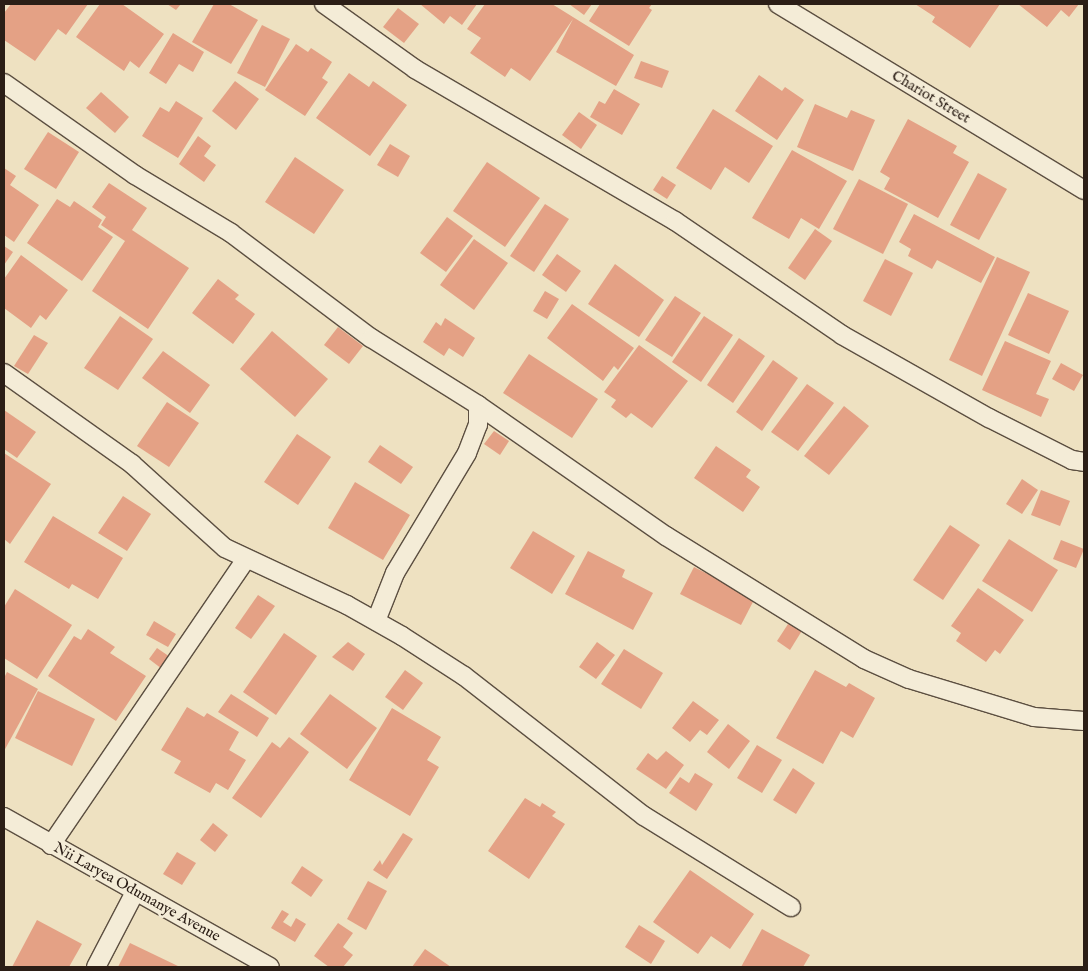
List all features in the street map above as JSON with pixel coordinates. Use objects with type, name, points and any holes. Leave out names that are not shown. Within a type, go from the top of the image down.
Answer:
[{"type":"street","points":[[324,4],[415,69],[675,221],[842,336],[989,418],[1072,460],[1084,462]]},
{"type":"street","name":"Chariot Street","points":[[778,4],[1084,190]]},
{"type":"street","points":[[4,83],[134,175],[231,233],[371,338],[478,405],[666,536],[864,660],[909,679],[1034,717],[1084,721]]},
{"type":"street","points":[[4,373],[132,464],[225,548],[376,621],[464,676],[644,816],[791,907]]},
{"type":"street","points":[[376,621],[395,573],[467,453],[478,425],[478,405]]},
{"type":"street","points":[[51,845],[246,559]]},
{"type":"street","name":"Nii Laryea Odumanye Avenue","points":[[4,817],[270,967]]},
{"type":"street","points":[[96,967],[135,892]]},
{"type":"building","points":[[11,4],[88,4],[66,35],[58,29],[35,61],[4,40],[4,13]]},
{"type":"building","points":[[100,4],[122,4],[164,34],[139,68],[130,61],[124,71],[76,37]]},
{"type":"building","points":[[167,4],[181,4],[176,10]]},
{"type":"building","points":[[214,4],[229,4],[258,20],[231,64],[192,42]]},
{"type":"building","points":[[420,4],[477,4],[462,25],[450,16],[444,24]]},
{"type":"building","points":[[485,4],[552,4],[634,55],[616,86],[556,52],[573,19],[530,81],[511,68],[505,77],[470,53],[481,38],[467,29]]},
{"type":"building","points":[[569,4],[592,4],[584,15]]},
{"type":"building","points":[[600,4],[652,4],[649,8],[652,10],[629,46],[589,21]]},
{"type":"building","points":[[915,4],[1000,4],[970,48],[932,22],[935,17]]},
{"type":"building","points":[[1018,4],[1079,4],[1069,17],[1061,10],[1047,27]]},
{"type":"building","points":[[398,8],[419,24],[404,43],[383,27]]},
{"type":"building","points":[[262,25],[290,39],[265,87],[237,73]]},
{"type":"building","points":[[173,33],[204,52],[193,72],[179,64],[166,84],[149,73]]},
{"type":"building","points":[[296,44],[308,52],[311,48],[332,62],[322,78],[328,82],[305,116],[265,90]]},
{"type":"building","points":[[641,61],[669,71],[662,88],[634,78]]},
{"type":"building","points":[[349,73],[369,87],[373,81],[407,105],[370,156],[316,118]]},
{"type":"building","points":[[759,75],[782,91],[785,87],[804,100],[777,140],[735,111]]},
{"type":"building","points":[[235,81],[259,99],[236,130],[212,111]]},
{"type":"building","points":[[614,89],[640,104],[622,135],[590,117],[599,101],[605,104]]},
{"type":"building","points":[[101,92],[129,117],[115,133],[86,108]]},
{"type":"building","points":[[176,101],[203,118],[178,158],[142,136],[160,107],[169,112]]},
{"type":"building","points":[[815,104],[847,118],[851,110],[875,120],[853,171],[797,147]]},
{"type":"building","points":[[713,109],[773,146],[749,183],[725,167],[711,190],[676,168]]},
{"type":"building","points":[[579,112],[597,125],[581,149],[562,135]]},
{"type":"building","points":[[908,119],[957,146],[953,153],[969,162],[938,218],[884,189],[890,178],[880,172]]},
{"type":"building","points":[[48,132],[79,152],[56,189],[24,169]]},
{"type":"building","points":[[198,136],[211,146],[204,156],[216,165],[204,182],[179,164]]},
{"type":"building","points":[[390,144],[410,156],[398,177],[377,165]]},
{"type":"building","points":[[792,150],[847,181],[819,229],[801,218],[789,239],[752,218]]},
{"type":"building","points":[[295,157],[344,190],[314,234],[265,202]]},
{"type":"building","points":[[487,162],[540,198],[505,247],[453,211]]},
{"type":"building","points":[[4,168],[16,176],[10,185],[39,205],[14,242],[4,235]]},
{"type":"building","points":[[978,173],[1007,189],[979,240],[950,225]]},
{"type":"building","points":[[662,176],[676,185],[667,199],[653,190]]},
{"type":"building","points":[[859,179],[908,204],[883,254],[833,229]]},
{"type":"building","points":[[109,183],[147,208],[132,230],[189,268],[148,329],[92,291],[125,241],[101,225],[106,217],[92,207]]},
{"type":"building","points":[[57,199],[70,207],[74,201],[102,220],[98,227],[113,237],[82,281],[27,243]]},
{"type":"building","points":[[545,204],[569,219],[534,272],[510,256]]},
{"type":"building","points":[[914,214],[995,257],[981,283],[937,260],[932,269],[908,256],[911,249],[899,242]]},
{"type":"building","points":[[447,217],[473,236],[446,272],[420,253]]},
{"type":"building","points":[[815,229],[832,241],[805,280],[788,268]]},
{"type":"building","points":[[474,239],[508,263],[474,310],[440,285]]},
{"type":"building","points":[[4,246],[13,252],[4,265]]},
{"type":"building","points":[[557,254],[581,271],[566,292],[542,275]]},
{"type":"building","points":[[21,255],[68,290],[46,320],[40,315],[31,328],[4,308],[4,279]]},
{"type":"building","points":[[997,257],[1030,272],[982,376],[949,360]]},
{"type":"building","points":[[885,259],[913,273],[891,316],[863,301]]},
{"type":"building","points":[[615,264],[664,300],[639,337],[588,304]]},
{"type":"building","points":[[218,279],[239,295],[235,299],[255,314],[233,344],[192,313]]},
{"type":"building","points":[[545,291],[559,299],[547,319],[533,311]]},
{"type":"building","points":[[1028,293],[1069,311],[1049,354],[1008,335]]},
{"type":"building","points":[[675,296],[701,313],[672,357],[645,340]]},
{"type":"building","points":[[572,304],[634,348],[618,370],[614,366],[603,381],[547,338]]},
{"type":"building","points":[[120,316],[153,339],[118,390],[84,368]]},
{"type":"building","points":[[704,316],[733,335],[701,382],[672,362]]},
{"type":"building","points":[[445,318],[475,338],[463,357],[449,348],[444,356],[423,342],[436,322],[441,326]]},
{"type":"building","points":[[338,327],[363,346],[349,364],[324,345]]},
{"type":"building","points":[[272,331],[328,379],[295,417],[240,369]]},
{"type":"building","points":[[34,335],[48,343],[28,374],[14,366]]},
{"type":"building","points":[[739,338],[765,356],[733,403],[707,385]]},
{"type":"building","points":[[1005,341],[1051,361],[1036,394],[1049,399],[1041,417],[982,390]]},
{"type":"building","points":[[639,345],[688,381],[652,428],[631,413],[626,418],[611,407],[616,400],[604,392]]},
{"type":"building","points":[[163,351],[210,385],[190,413],[142,378]]},
{"type":"building","points":[[529,354],[598,399],[572,438],[503,393]]},
{"type":"building","points":[[773,360],[798,378],[762,431],[736,412]]},
{"type":"building","points":[[1061,363],[1083,375],[1074,391],[1052,379]]},
{"type":"building","points":[[807,384],[834,403],[798,451],[771,432]]},
{"type":"building","points":[[167,402],[199,423],[169,467],[137,446]]},
{"type":"building","points":[[844,406],[869,426],[829,475],[804,456]]},
{"type":"building","points":[[4,410],[36,432],[17,458],[4,449]]},
{"type":"building","points":[[494,431],[509,441],[500,455],[484,444]]},
{"type":"building","points":[[297,434],[331,457],[298,505],[264,482]]},
{"type":"building","points":[[380,445],[413,467],[401,484],[368,462]]},
{"type":"building","points":[[716,446],[751,470],[746,477],[760,487],[743,512],[694,478]]},
{"type":"building","points":[[4,453],[51,484],[10,544],[4,539]]},
{"type":"building","points":[[1022,479],[1038,490],[1022,514],[1006,504]]},
{"type":"building","points":[[355,482],[410,515],[383,560],[328,528]]},
{"type":"building","points":[[1041,490],[1070,501],[1060,526],[1031,515]]},
{"type":"building","points":[[123,496],[151,514],[127,551],[98,533]]},
{"type":"building","points":[[53,516],[123,558],[98,599],[72,584],[69,589],[24,562]]},
{"type":"building","points":[[950,525],[980,545],[943,600],[913,580]]},
{"type":"building","points":[[533,531],[575,556],[552,594],[510,568]]},
{"type":"building","points":[[1009,539],[1058,570],[1032,612],[982,581]]},
{"type":"building","points":[[1061,540],[1084,549],[1076,568],[1053,559]]},
{"type":"building","points":[[588,551],[625,570],[622,577],[653,593],[633,630],[565,594]]},
{"type":"building","points":[[694,567],[755,598],[741,625],[680,594]]},
{"type":"building","points":[[978,588],[1024,620],[1000,654],[995,650],[986,662],[956,641],[961,633],[951,626]]},
{"type":"building","points":[[15,589],[72,625],[37,679],[4,658],[4,607]]},
{"type":"building","points":[[258,595],[275,606],[251,639],[235,628]]},
{"type":"building","points":[[154,621],[176,634],[168,647],[146,635]]},
{"type":"building","points":[[790,621],[803,629],[790,650],[777,641]]},
{"type":"building","points":[[88,629],[115,647],[110,653],[146,676],[116,721],[48,676],[74,636],[81,640]]},
{"type":"building","points":[[284,633],[317,656],[276,715],[243,692]]},
{"type":"building","points":[[348,642],[365,654],[353,671],[332,657]]},
{"type":"building","points":[[597,642],[615,655],[596,679],[579,667]]},
{"type":"building","points":[[157,648],[170,657],[162,669],[149,659]]},
{"type":"building","points":[[624,649],[663,673],[641,709],[601,684]]},
{"type":"building","points":[[405,670],[423,683],[403,710],[385,697]]},
{"type":"building","points":[[815,670],[846,687],[849,683],[875,698],[853,738],[841,731],[823,764],[776,738]]},
{"type":"building","points":[[7,672],[38,689],[4,751],[4,678]]},
{"type":"building","points":[[38,691],[95,719],[72,766],[15,738]]},
{"type":"building","points":[[231,694],[269,718],[257,737],[218,712]]},
{"type":"building","points":[[330,694],[377,728],[347,769],[300,734]]},
{"type":"building","points":[[693,701],[719,720],[707,735],[700,730],[690,742],[672,728]]},
{"type":"building","points":[[187,707],[204,717],[207,713],[239,732],[229,750],[246,760],[228,790],[216,783],[210,793],[174,773],[181,761],[161,750]]},
{"type":"building","points":[[392,708],[441,737],[427,760],[439,767],[410,816],[349,780]]},
{"type":"building","points":[[728,724],[750,741],[729,769],[707,752]]},
{"type":"building","points":[[289,737],[309,752],[261,818],[232,798],[272,742],[280,748]]},
{"type":"building","points":[[757,745],[782,760],[762,793],[737,778]]},
{"type":"building","points":[[666,751],[684,765],[666,789],[636,769],[648,753],[657,760]]},
{"type":"building","points":[[793,768],[815,783],[796,814],[773,800]]},
{"type":"building","points":[[695,773],[713,784],[696,811],[669,793],[680,777],[689,783]]},
{"type":"building","points":[[525,798],[540,807],[542,803],[556,812],[552,816],[565,824],[529,879],[488,851]]},
{"type":"building","points":[[213,823],[228,835],[215,852],[200,840]]},
{"type":"building","points":[[403,833],[413,839],[387,879],[373,870],[380,860],[382,865]]},
{"type":"building","points":[[177,852],[196,863],[182,885],[163,874]]},
{"type":"building","points":[[302,866],[323,880],[311,897],[291,883]]},
{"type":"building","points":[[690,870],[754,914],[730,949],[711,936],[698,954],[653,922]]},
{"type":"building","points":[[368,881],[387,891],[366,930],[347,919]]},
{"type":"building","points":[[282,910],[289,914],[283,922],[291,927],[296,918],[306,924],[295,942],[271,928]]},
{"type":"building","points":[[37,920],[82,944],[69,967],[12,967]]},
{"type":"building","points":[[338,923],[353,933],[343,947],[353,955],[343,967],[329,967],[314,956]]},
{"type":"building","points":[[639,925],[665,941],[651,964],[625,947]]},
{"type":"building","points":[[762,929],[810,955],[803,967],[741,967]]},
{"type":"building","points":[[130,943],[180,967],[118,967]]},
{"type":"building","points":[[425,949],[451,967],[412,967]]}]
